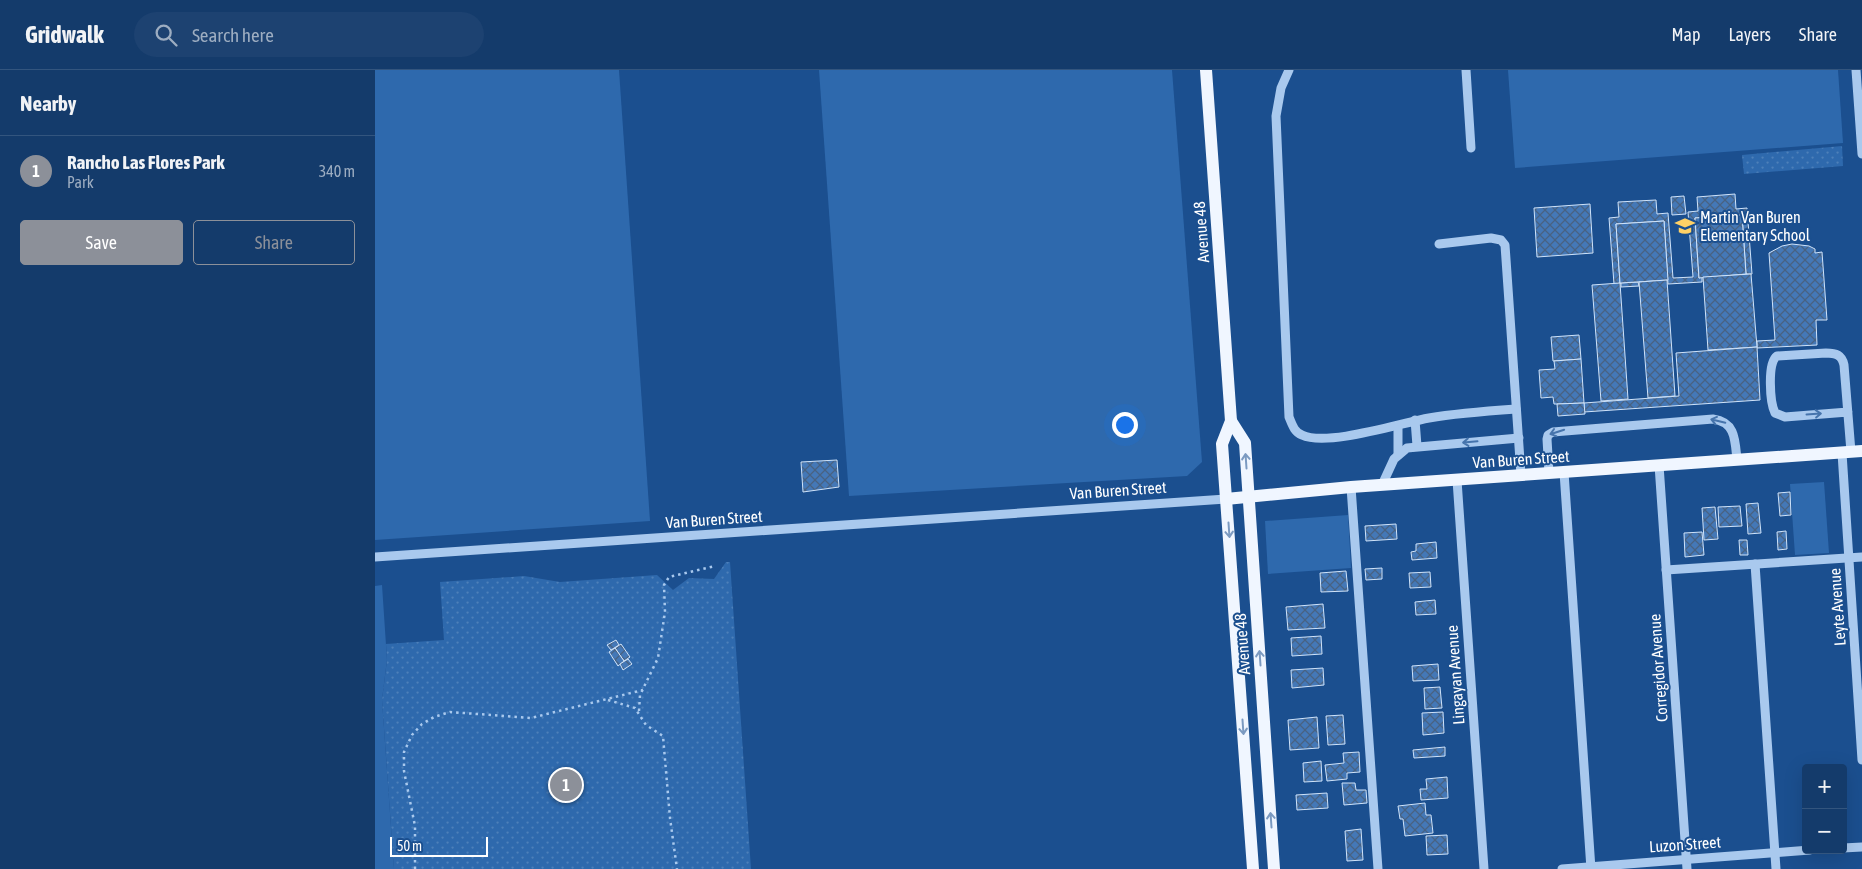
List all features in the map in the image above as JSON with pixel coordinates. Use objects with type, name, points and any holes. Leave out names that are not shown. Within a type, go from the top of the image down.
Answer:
[{"type":"main road","name":"Avenue 48","points":[[1206,70],[1231,421],[1222,444],[1253,869]]},
{"type":"main road","name":"Avenue 48","points":[[1231,421],[1245,443],[1274,869]]},
{"type":"main road","name":"Van Buren Street","points":[[1226,499],[1351,487],[1852,452]]},
{"type":"street","points":[[1289,70],[1281,88],[1277,116],[1289,417],[1293,428],[1301,435],[1311,438],[1398,427],[1415,420],[1517,409]]},
{"type":"street","points":[[1466,70],[1471,148]]},
{"type":"street","points":[[1856,70],[1862,154]]},
{"type":"street","points":[[1439,244],[1491,238],[1501,240],[1505,245],[1521,475]]},
{"type":"street","name":"Leyte Avenue","points":[[1848,412],[1779,416],[1773,409],[1771,363],[1777,356],[1826,353],[1839,356],[1844,365],[1852,452],[1849,558],[1862,760]]},
{"type":"street","points":[[1549,473],[1547,439],[1553,432],[1664,422],[1713,419],[1725,423],[1734,433],[1737,460]]},
{"type":"street","points":[[1415,420],[1417,446]]},
{"type":"street","points":[[1398,427],[1398,455]]},
{"type":"street","points":[[1382,485],[1398,455],[1407,448],[1519,438]]},
{"type":"street","name":"Corregidor Avenue","points":[[1659,465],[1687,869]]},
{"type":"street","points":[[1564,472],[1591,868]]},
{"type":"street","name":"Lingayan Avenue","points":[[1457,480],[1484,869]]},
{"type":"street","points":[[1351,487],[1378,869]]},
{"type":"street","name":"Van Buren Street","points":[[375,557],[1226,499]]},
{"type":"street","points":[[1667,570],[1862,557]]},
{"type":"street","points":[[1755,564],[1776,869]]},
{"type":"street","points":[[1847,848],[1862,847]]},
{"type":"street","name":"Luzon Street","points":[[1562,869],[1802,851]]},
{"type":"path","points":[[640,715],[639,699],[657,663],[665,612],[664,585],[669,577],[715,566]]},
{"type":"path","points":[[415,869],[415,826],[405,771],[404,752],[412,735],[422,724],[434,717],[450,712],[531,718],[643,690]]},
{"type":"path","points":[[606,699],[630,705],[649,728],[663,736],[677,869]]},
{"type":"shaded area","points":[[375,70],[619,70],[650,521],[375,540]]},
{"type":"shaded area","points":[[819,70],[1172,70],[1202,462],[1187,476],[849,496]]},
{"type":"shaded area","points":[[1508,70],[1838,70],[1843,143],[1515,168]]},
{"type":"shaded area","points":[[1842,146],[1843,166],[1744,174],[1742,155]]},
{"type":"shaded area","points":[[1824,482],[1829,553],[1795,555],[1790,484]]},
{"type":"shaded area","points":[[1348,515],[1351,568],[1268,574],[1265,521]]},
{"type":"shaded area","points":[[726,562],[730,562],[751,869],[394,869],[382,700],[387,660],[386,644],[444,640],[440,582],[524,576],[560,582],[657,575],[673,590],[689,578],[714,579]]},
{"type":"shaded area","points":[[382,585],[387,660],[382,700],[394,869],[375,869],[375,586]]},
{"type":"building","points":[[1735,194],[1736,209],[1747,208],[1752,274],[1746,274],[1742,215],[1695,218],[1699,278],[1702,277],[1702,282],[1668,284],[1664,221],[1616,224],[1620,283],[1638,282],[1639,286],[1621,287],[1621,283],[1614,284],[1609,218],[1619,217],[1618,202],[1656,200],[1657,214],[1668,213],[1673,278],[1693,277],[1688,212],[1698,211],[1697,197]]},
{"type":"building","points":[[1684,196],[1686,214],[1672,215],[1671,197]]},
{"type":"building","points":[[1590,204],[1593,253],[1537,257],[1534,208]]},
{"type":"building","points":[[1742,215],[1746,274],[1699,278],[1695,218]]},
{"type":"building","points":[[1664,221],[1668,280],[1620,283],[1616,224]]},
{"type":"building","points":[[1792,244],[1809,246],[1815,249],[1815,253],[1822,252],[1827,320],[1816,320],[1817,345],[1757,348],[1757,341],[1775,340],[1769,253],[1782,246]]},
{"type":"building","points":[[1751,274],[1757,347],[1708,350],[1703,277]]},
{"type":"building","points":[[1667,280],[1675,396],[1648,398],[1639,282]]},
{"type":"building","points":[[1620,283],[1628,399],[1601,401],[1592,285]]},
{"type":"building","points":[[1579,335],[1581,359],[1553,361],[1551,337]]},
{"type":"building","points":[[1757,347],[1760,400],[1584,412],[1584,403],[1679,396],[1676,353]]},
{"type":"building","points":[[1581,359],[1584,403],[1554,404],[1553,397],[1541,398],[1539,370],[1555,369],[1554,361]]},
{"type":"building","points":[[1584,403],[1585,414],[1558,416],[1557,404]]},
{"type":"building","points":[[837,460],[839,487],[803,492],[801,462]]},
{"type":"building","points":[[1790,492],[1791,515],[1780,516],[1778,493]]},
{"type":"building","points":[[1758,503],[1761,533],[1748,534],[1746,504]]},
{"type":"building","points":[[1740,506],[1742,526],[1719,527],[1718,507]]},
{"type":"building","points":[[1715,507],[1718,539],[1704,540],[1702,508]]},
{"type":"building","points":[[1396,524],[1397,539],[1366,541],[1365,526]]},
{"type":"building","points":[[1786,531],[1787,549],[1778,550],[1777,532]]},
{"type":"building","points":[[1702,532],[1704,555],[1685,557],[1684,533]]},
{"type":"building","points":[[1739,540],[1747,540],[1748,555],[1740,555]]},
{"type":"building","points":[[1436,542],[1437,558],[1412,560],[1411,552],[1416,551],[1416,544]]},
{"type":"building","points":[[1382,568],[1382,579],[1366,580],[1365,569]]},
{"type":"building","points":[[1346,571],[1348,591],[1321,592],[1320,573]]},
{"type":"building","points":[[1430,572],[1431,587],[1410,588],[1409,573]]},
{"type":"building","points":[[1435,600],[1436,614],[1416,615],[1415,602]]},
{"type":"building","points":[[1323,604],[1325,628],[1288,630],[1286,607]]},
{"type":"building","points":[[1321,636],[1322,654],[1292,656],[1291,638]]},
{"type":"building","points":[[616,640],[619,645],[611,650],[607,645]]},
{"type":"building","points":[[621,644],[630,657],[624,661],[615,648]]},
{"type":"building","points":[[615,648],[624,661],[618,666],[609,652]]},
{"type":"building","points":[[628,659],[632,664],[623,670],[620,664]]},
{"type":"building","points":[[1438,664],[1439,680],[1413,681],[1412,666]]},
{"type":"building","points":[[1323,668],[1324,685],[1292,688],[1291,670]]},
{"type":"building","points":[[1440,687],[1442,708],[1425,709],[1424,688]]},
{"type":"building","points":[[1443,712],[1444,733],[1423,735],[1422,713]]},
{"type":"building","points":[[1343,715],[1345,744],[1328,745],[1326,716]]},
{"type":"building","points":[[1317,717],[1319,748],[1290,750],[1288,720]]},
{"type":"building","points":[[1445,747],[1445,756],[1414,758],[1413,750]]},
{"type":"building","points":[[1359,752],[1360,772],[1347,773],[1347,779],[1327,781],[1325,765],[1344,763],[1343,753]]},
{"type":"building","points":[[1321,761],[1322,781],[1304,782],[1303,763]]},
{"type":"building","points":[[1447,777],[1448,798],[1421,800],[1420,789],[1427,789],[1426,779]]},
{"type":"building","points":[[1342,783],[1355,783],[1356,790],[1366,790],[1367,803],[1344,805]]},
{"type":"building","points":[[1327,793],[1328,808],[1297,810],[1296,795]]},
{"type":"building","points":[[1425,803],[1426,815],[1431,815],[1433,833],[1405,836],[1403,819],[1400,819],[1398,806]]},
{"type":"building","points":[[1361,829],[1363,860],[1347,861],[1345,831]]},
{"type":"building","points":[[1447,835],[1448,854],[1427,855],[1426,836]]},
{"type":"place","name":"Martin Van Buren Elementary School","points":[[1685,226]]},
{"type":"place","name":"Rancho Las Flores Park","points":[[566,785]]}]
